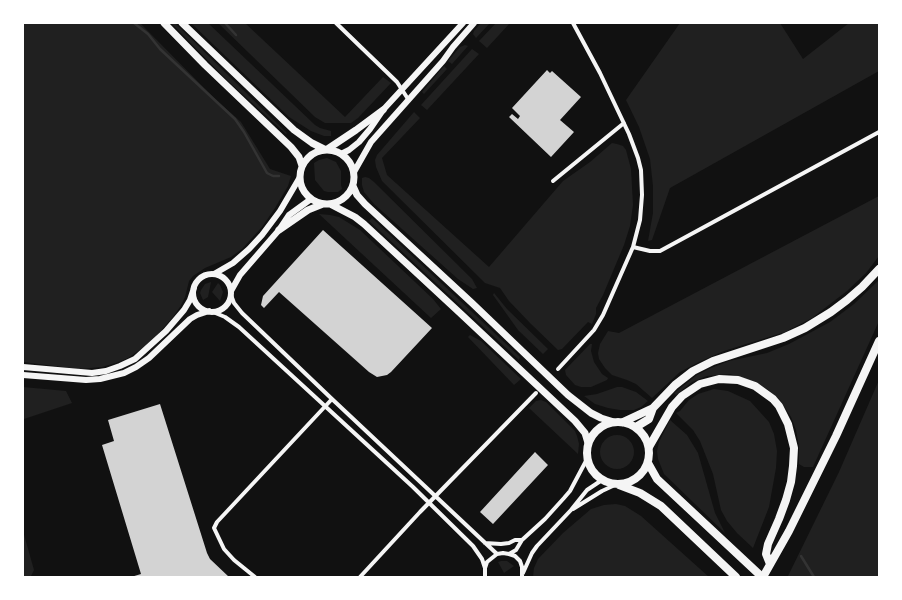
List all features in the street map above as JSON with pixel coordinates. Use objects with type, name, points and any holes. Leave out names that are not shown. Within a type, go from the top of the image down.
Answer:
[{"type":"main road","points":[[164,23],[205,65],[291,147],[299,157],[302,166]]},
{"type":"main road","points":[[182,23],[294,130],[326,150]]},
{"type":"main road","points":[[326,150],[383,110]]},
{"type":"main road","points":[[279,230],[308,210],[327,204],[342,200],[350,191],[353,186],[354,172],[351,164],[341,154],[331,150],[318,151],[306,160],[302,166],[300,177],[303,189],[311,199],[327,204],[355,217],[364,224],[575,421],[585,433],[588,443],[587,459],[592,471],[602,480],[640,492],[661,506],[736,577]]},
{"type":"main road","points":[[353,186],[357,195],[365,204],[472,303],[568,395],[591,413],[614,422]]},
{"type":"main road","points":[[623,422],[653,408],[675,385],[693,371],[718,359],[783,338],[805,328],[825,316],[862,287],[879,269]]},
{"type":"main road","points":[[648,463],[657,479],[763,577],[789,531],[836,436],[879,341]]},
{"type":"main road","points":[[649,447],[672,407],[682,396],[700,384],[719,379],[738,380],[755,386],[773,399],[779,406],[788,424],[794,448],[794,466],[786,500],[768,544],[766,554],[770,564]]},
{"type":"main road","points":[[636,427],[649,419],[653,408]]},
{"type":"main road","points":[[588,443],[592,435],[598,429],[605,424],[614,422],[623,422],[636,427],[644,436],[649,447],[648,463],[645,469],[630,482],[617,484]]},
{"type":"street","points":[[336,23],[397,82],[408,99]]},
{"type":"street","points":[[341,154],[359,142],[383,110],[463,23]]},
{"type":"street","points":[[354,172],[371,142],[439,66],[474,23]]},
{"type":"street","points":[[558,369],[598,324],[633,247],[640,220],[642,181],[638,158],[624,123],[573,23]]},
{"type":"street","points":[[553,181],[624,123]]},
{"type":"street","points":[[633,247],[650,251],[660,251],[879,132]]},
{"type":"street","points":[[214,274],[237,260],[262,235],[280,211],[300,177]]},
{"type":"street","points":[[23,375],[86,380],[100,379],[124,373],[136,367],[149,358],[190,319],[198,315],[222,309],[226,305],[240,275],[279,230],[289,215],[311,199]]},
{"type":"street","points":[[23,368],[92,373],[106,371],[135,359],[170,327],[184,310],[199,279],[209,274],[220,276],[229,285],[234,303],[242,313],[496,554]]},
{"type":"street","points":[[194,288],[193,294],[197,304],[201,308],[226,317],[239,327],[412,487],[473,546],[482,559],[485,568],[485,577]]},
{"type":"street","points":[[360,577],[428,503],[536,392]]},
{"type":"street","points":[[255,577],[234,560],[224,549],[214,528],[222,516],[332,399]]},
{"type":"street","points":[[510,554],[516,550],[522,540],[545,519],[570,491],[587,459]]},
{"type":"street","points":[[523,576],[532,553],[587,490],[602,480]]},
{"type":"street","points":[[571,510],[602,491],[617,484]]},
{"type":"street","points":[[485,543],[501,544],[509,543],[515,540],[522,540]]},
{"type":"street","points":[[485,568],[491,557],[496,554],[510,554],[515,556],[520,561],[523,576]]},
{"type":"shaded area","points":[[23,23],[140,23],[214,98],[241,122],[270,169],[291,176],[288,186],[262,227],[242,249],[231,257],[205,268],[193,276],[189,281],[185,297],[180,307],[157,335],[144,347],[128,358],[102,367],[79,369],[23,362]]},
{"type":"shaded area","points":[[171,23],[175,23],[287,133],[286,134],[227,80]]},
{"type":"shaded area","points":[[191,23],[208,23],[315,125],[331,131],[331,136],[324,136],[311,131],[289,117]]},
{"type":"shaded area","points":[[218,23],[245,23],[345,117],[383,77],[391,83],[358,118],[351,123],[325,123],[315,117]]},
{"type":"shaded area","points":[[481,23],[490,23],[476,38],[473,34],[474,31]]},
{"type":"shaded area","points":[[496,23],[510,23],[487,48],[479,41]]},
{"type":"shaded area","points":[[680,23],[780,23],[803,59],[849,23],[879,23],[879,71],[670,188],[652,240],[648,241],[653,213],[653,186],[650,159],[639,127],[626,100]]},
{"type":"shaded area","points":[[465,45],[468,46],[452,64],[448,61],[460,47]]},
{"type":"shaded area","points":[[472,49],[479,54],[427,110],[421,105]]},
{"type":"shaded area","points":[[444,66],[447,69],[424,94],[422,92]]},
{"type":"shaded area","points":[[414,112],[420,118],[382,158],[387,175],[489,267],[563,181],[590,162],[612,143],[623,146],[626,150],[631,169],[633,205],[630,226],[624,245],[596,308],[596,314],[592,324],[588,322],[562,349],[558,350],[530,323],[509,301],[500,288],[485,283],[382,181],[376,167],[375,160],[377,155]]},
{"type":"shaded area","points":[[327,158],[336,162],[341,171],[342,189],[338,192],[324,191],[315,180],[314,163]]},
{"type":"shaded area","points":[[365,177],[374,182],[472,279],[477,288],[473,289],[458,279],[374,204],[364,192],[362,178]]},
{"type":"shaded area","points":[[879,196],[879,256],[866,273],[847,291],[812,318],[785,332],[724,351],[699,362],[680,372],[652,398],[636,384],[612,375],[599,359],[598,353],[600,344],[608,331],[619,333]]},
{"type":"shaded area","points":[[319,214],[339,217],[360,230],[433,299],[441,309],[431,318]]},
{"type":"shaded area","points":[[372,218],[520,357],[519,360],[369,221]]},
{"type":"shaded area","points":[[879,280],[879,321],[813,467],[804,467],[799,464],[799,447],[796,430],[791,417],[780,400],[767,389],[753,381],[730,374],[707,376],[692,382],[676,395],[674,393],[697,375],[711,368],[729,361],[767,353],[789,344],[830,322],[854,304]]},
{"type":"shaded area","points":[[211,282],[208,297],[203,300],[200,293],[201,290],[205,284]]},
{"type":"shaded area","points":[[218,283],[223,292],[220,301],[212,292]]},
{"type":"shaded area","points":[[494,293],[507,309],[548,349],[543,354],[518,330],[493,295]]},
{"type":"shaded area","points":[[470,335],[481,341],[521,379],[514,385],[468,337]]},
{"type":"shaded area","points":[[590,344],[592,344],[591,351],[594,362],[602,374],[608,378],[607,380],[591,387],[581,387],[575,385],[566,375],[565,370]]},
{"type":"shaded area","points":[[879,380],[879,577],[789,577],[788,576],[839,472]]},
{"type":"shaded area","points":[[23,387],[66,391],[72,403],[23,420]]},
{"type":"shaded area","points":[[617,387],[622,387],[636,392],[648,401],[641,407],[634,410],[620,410],[595,404],[584,396],[597,394]]},
{"type":"shaded area","points":[[714,389],[728,391],[750,401],[769,422],[774,434],[777,451],[776,468],[769,507],[753,548],[727,521],[721,510],[713,474],[700,441],[693,430],[676,413],[680,411],[689,400],[698,394]]},
{"type":"shaded area","points":[[541,400],[546,402],[575,431],[579,444],[578,454],[529,408],[536,401]]},
{"type":"shaded area","points":[[670,420],[687,435],[698,453],[715,513],[725,533],[664,474],[658,459],[657,451],[659,442]]},
{"type":"shaded area","points":[[617,435],[629,440],[634,452],[629,464],[617,469],[605,464],[600,452],[605,440]]},
{"type":"shaded area","points":[[616,504],[625,506],[641,516],[709,577],[533,577],[534,568],[538,559],[563,533],[591,509],[604,505]]},
{"type":"shaded area","points":[[23,531],[34,570],[31,576],[28,577],[23,577]]},
{"type":"shaded area","points":[[507,561],[514,566],[504,573],[498,562]]},
{"type":"building","points":[[547,70],[550,73],[552,71],[581,97],[560,120],[574,132],[551,157],[509,117],[512,114],[518,119],[520,116],[512,108]]},
{"type":"building","points":[[323,230],[432,328],[387,375],[377,377],[369,372],[279,292],[264,308],[261,305],[263,296]]},
{"type":"building","points":[[160,404],[207,553],[210,559],[229,577],[131,577],[141,574],[102,445],[114,441],[108,420]]},
{"type":"building","points":[[535,452],[548,465],[493,524],[480,512]]},
{"type":"waterway","points":[[134,23],[148,34],[160,49],[235,119],[267,173],[273,176],[279,176]]},
{"type":"waterway","points":[[225,23],[236,35]]},
{"type":"waterway","points":[[801,556],[814,577]]}]
